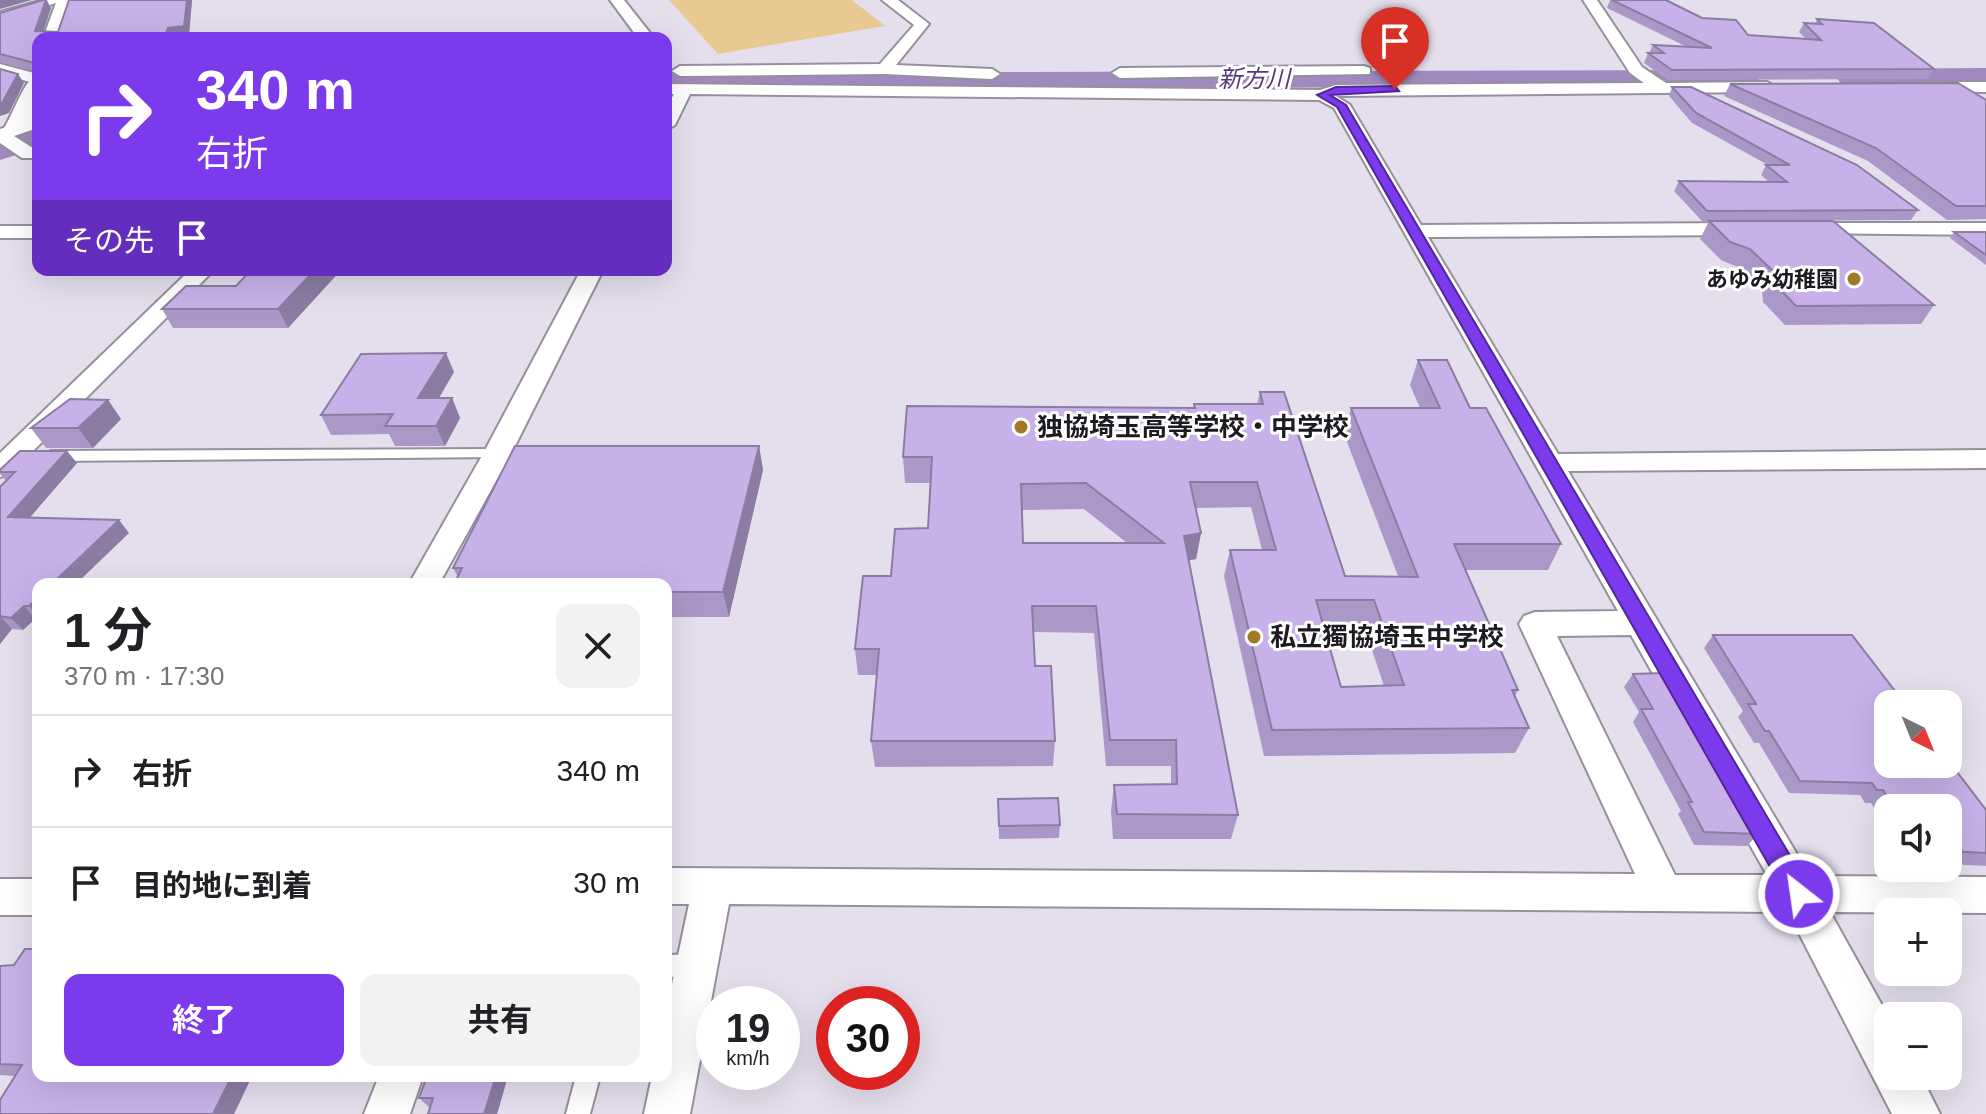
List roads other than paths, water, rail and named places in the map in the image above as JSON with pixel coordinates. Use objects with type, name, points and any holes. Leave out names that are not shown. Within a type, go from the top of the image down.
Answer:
[{"type":"street","points":[[0,17],[58,0]]},
{"type":"street","points":[[55,32],[66,0]]},
{"type":"street","points":[[617,0],[641,32]]},
{"type":"street","points":[[884,69],[922,24],[889,0]]},
{"type":"street","points":[[1590,0],[1645,77],[1683,87],[1725,105]]},
{"type":"street","points":[[0,69],[32,78]]},
{"type":"street","points":[[672,78],[884,69],[1011,74]]},
{"type":"street","points":[[1099,74],[1375,71]]},
{"type":"street","points":[[1986,73],[1910,80],[1986,87]]},
{"type":"street","points":[[672,78],[1322,95],[1336,90],[1645,77],[1777,79],[1683,87]]},
{"type":"street","points":[[0,83],[32,78]]},
{"type":"street","points":[[5,132],[24,118],[32,82]]},
{"type":"street","points":[[1322,95],[1341,105],[1799,894],[1874,1034]]},
{"type":"street","points":[[5,132],[32,124]]},
{"type":"street","points":[[0,162],[29,154],[5,132]]},
{"type":"street","points":[[1918,211],[1941,229]]},
{"type":"street","points":[[1414,231],[1986,229]]},
{"type":"street","points":[[0,232],[32,232]]},
{"type":"street","points":[[4,460],[197,276]]},
{"type":"street","points":[[427,578],[497,454],[589,276]]},
{"type":"street","points":[[1548,463],[1986,459]]},
{"type":"street","points":[[1641,623],[1535,624],[1664,893]]},
{"type":"street","points":[[672,1065],[682,966],[713,885]]},
{"type":"street","points":[[672,886],[1986,895]]},
{"type":"street","points":[[0,897],[32,897]]},
{"type":"street","points":[[387,1114],[399,1082]]},
{"type":"street","points":[[667,1114],[670,1082]]},
{"type":"street","points":[[1904,1090],[1917,1114]]},
{"type":"lane","points":[[4,460],[497,454]]},
{"type":"lane","points":[[578,1114],[586,1082]]},
{"type":"waterway","name":"新方川","points":[[1852,78],[1986,77]]},
{"type":"waterway","name":"新方川","points":[[672,82],[1744,79]]},
{"type":"waterway","name":"新方川","points":[[0,150],[32,139]]},
{"type":"place","name":"あゆみ幼稚園","points":[[1854,279]]},
{"type":"place","name":"独協埼玉高等学校・中学校","points":[[1021,427]]},
{"type":"place","name":"私立獨協埼玉中学校","points":[[1254,637]]}]
